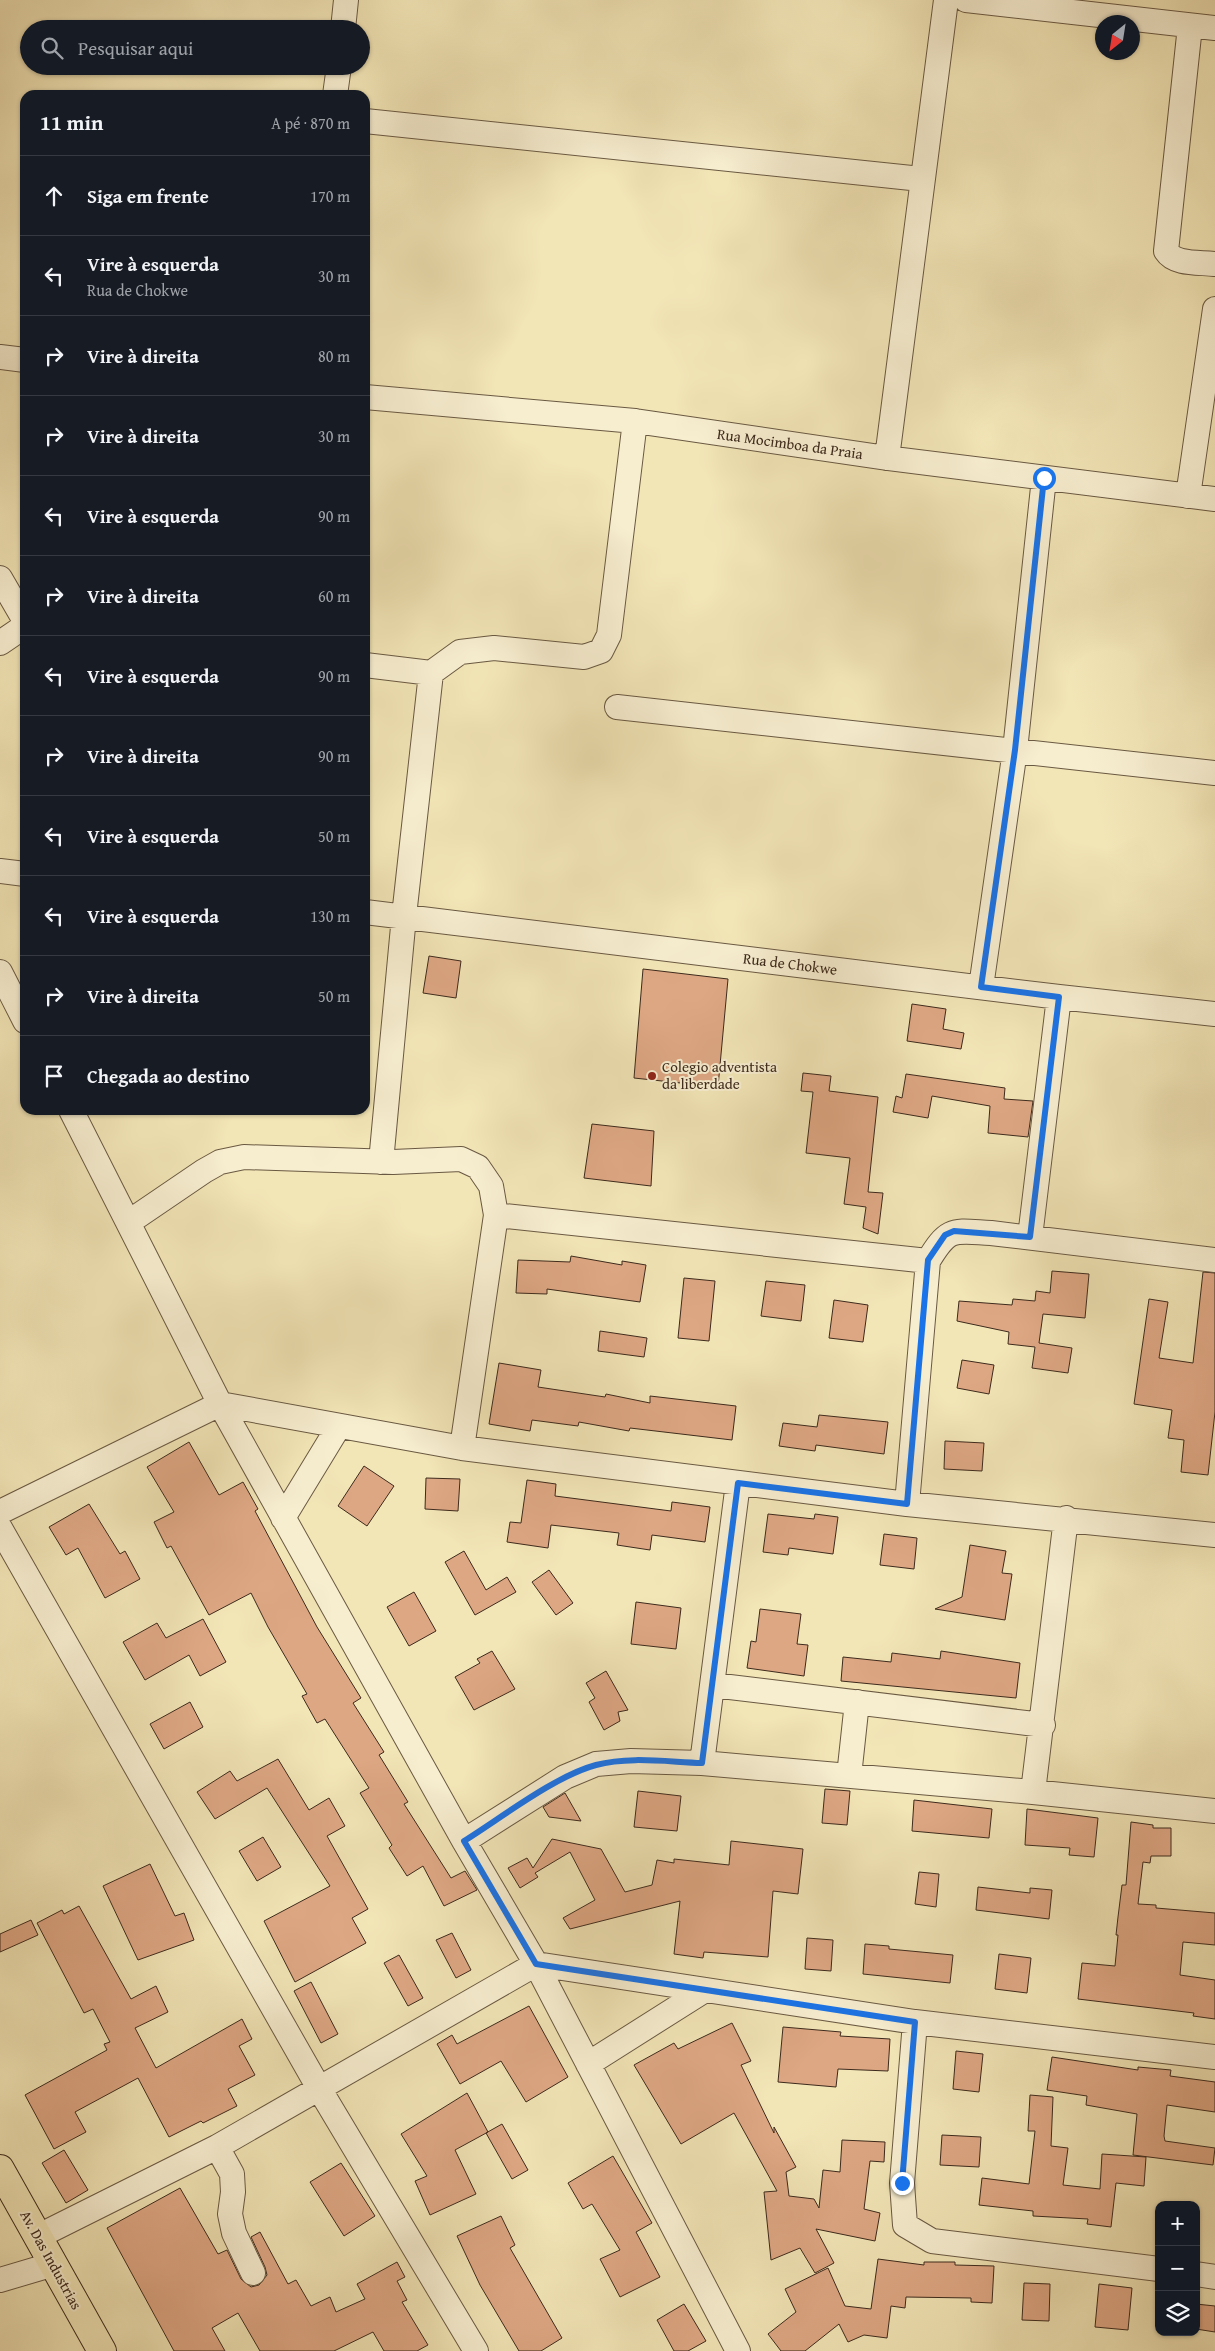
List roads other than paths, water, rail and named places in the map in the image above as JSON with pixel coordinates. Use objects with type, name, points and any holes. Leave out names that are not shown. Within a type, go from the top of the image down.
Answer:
[{"type":"main road","name":"Av. Das Industrias","points":[[0,2169],[102,2351]]},
{"type":"street","points":[[344,20],[346,0]]},
{"type":"street","points":[[887,458],[921,179],[946,0]]},
{"type":"street","points":[[966,0],[1110,9],[1190,26],[1215,28]]},
{"type":"street","points":[[1190,26],[1166,251],[1170,258],[1215,264]]},
{"type":"street","points":[[336,90],[338,75]]},
{"type":"street","points":[[370,122],[921,179]]},
{"type":"street","points":[[1188,496],[1215,309]]},
{"type":"street","points":[[0,357],[20,359]]},
{"type":"street","name":"Rua Mocimboa da Praia","points":[[370,396],[635,421],[887,458],[1215,500]]},
{"type":"street","points":[[370,666],[431,672],[460,652],[468,651],[494,648],[584,657],[601,651],[609,635],[635,421]]},
{"type":"street","points":[[981,987],[1015,750],[1044,478]]},
{"type":"street","points":[[0,578],[20,613]]},
{"type":"street","points":[[0,643],[20,629]]},
{"type":"street","points":[[381,1162],[404,916],[431,672]]},
{"type":"street","points":[[616,707],[1215,772]]},
{"type":"street","points":[[0,871],[20,873]]},
{"type":"street","name":"Rua de Chokwe","points":[[370,913],[1059,997],[1215,1014]]},
{"type":"street","points":[[0,972],[20,1011]]},
{"type":"street","points":[[1030,1237],[1059,997]]},
{"type":"street","points":[[74,1115],[220,1404],[464,1841],[536,1964],[738,2351]]},
{"type":"street","points":[[129,1222],[193,1177],[229,1160],[244,1157],[381,1162],[461,1159],[478,1167],[491,1186],[496,1215],[462,1448]]},
{"type":"street","points":[[496,1215],[928,1260]]},
{"type":"street","points":[[907,1504],[928,1260],[945,1235],[954,1231],[1030,1237],[1215,1260]]},
{"type":"street","points":[[0,1512],[220,1404],[462,1448],[907,1504],[1066,1518],[1215,1535]]},
{"type":"street","points":[[284,1518],[339,1426]]},
{"type":"street","points":[[702,1763],[738,1483]]},
{"type":"street","points":[[1033,1792],[1043,1724],[1066,1518]]},
{"type":"street","points":[[0,1528],[320,2090],[476,2351]]},
{"type":"street","points":[[713,1685],[1043,1724]]},
{"type":"street","points":[[849,1776],[857,1702]]},
{"type":"street","points":[[464,1841],[565,1777],[596,1764],[631,1761],[702,1763],[1033,1792],[1215,1811]]},
{"type":"street","points":[[39,2236],[217,2147],[320,2090],[536,1964],[915,2022],[1215,2058]]},
{"type":"street","points":[[588,2064],[705,1990]]},
{"type":"street","points":[[915,2022],[902,2183],[906,2225],[932,2240],[1155,2269]]},
{"type":"street","points":[[217,2147],[232,2174],[233,2192],[230,2214],[234,2233],[253,2273]]},
{"type":"street","points":[[0,2280],[54,2264]]},
{"type":"street","points":[[1200,2275],[1215,2277]]},
{"type":"place","name":"Colegio adventista da liberdade","points":[[652,1076]]}]
